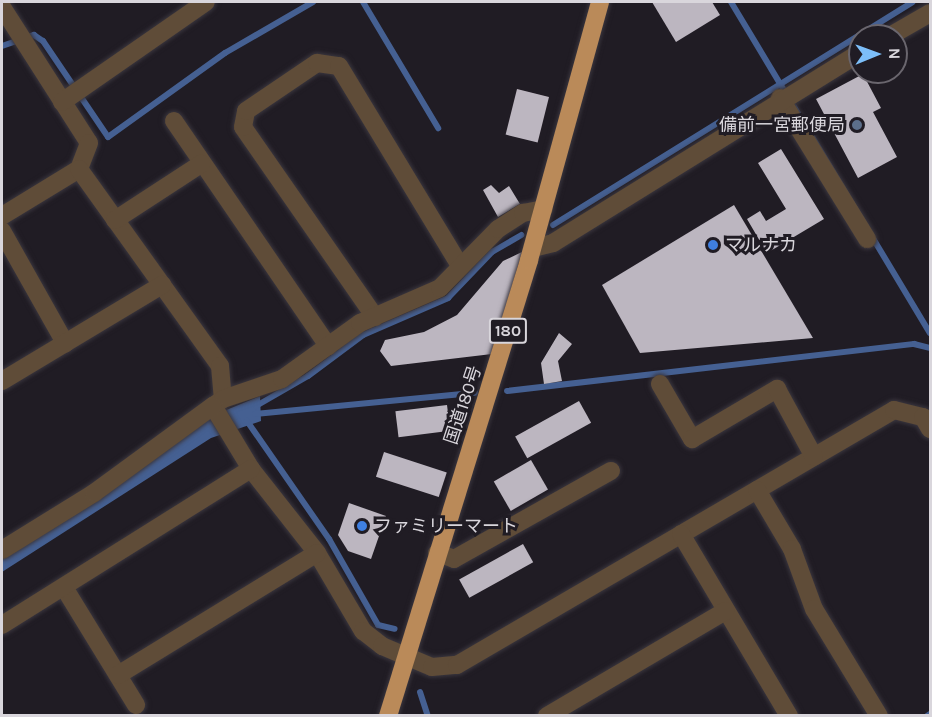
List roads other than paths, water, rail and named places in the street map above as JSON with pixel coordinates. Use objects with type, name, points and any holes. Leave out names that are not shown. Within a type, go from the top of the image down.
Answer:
[{"type":"highway","name":"国道180号","points":[[388,716],[533,248],[600,2]]},
{"type":"street","points":[[62,102],[206,2]]},
{"type":"street","points":[[2,216],[79,169],[89,143],[62,102],[8,6]]},
{"type":"street","points":[[908,26],[930,13]]},
{"type":"street","points":[[533,248],[553,243],[780,98],[848,60]]},
{"type":"street","points":[[375,316],[243,127],[246,111],[317,63],[339,66],[460,266]]},
{"type":"street","points":[[780,98],[867,239]]},
{"type":"street","points":[[174,121],[201,164],[328,345]]},
{"type":"street","points":[[115,220],[201,164]]},
{"type":"street","points":[[79,169],[220,366],[218,406],[230,434],[251,469],[317,553],[363,631],[406,658],[443,669],[457,665],[894,410],[923,417],[930,429]]},
{"type":"street","points":[[2,550],[94,493],[218,406],[282,379],[328,345],[375,316],[440,288],[498,229],[523,213],[544,209]]},
{"type":"street","points":[[2,231],[65,343]]},
{"type":"street","points":[[2,381],[162,285]]},
{"type":"street","points":[[660,384],[692,439],[777,389],[814,457]]},
{"type":"street","points":[[2,625],[65,589],[251,469]]},
{"type":"street","points":[[437,554],[454,559],[611,471]]},
{"type":"street","points":[[757,490],[792,549],[814,609],[879,716]]},
{"type":"street","points":[[681,534],[789,716]]},
{"type":"street","points":[[118,675],[317,553]]},
{"type":"street","points":[[65,589],[136,705]]},
{"type":"street","points":[[547,716],[725,611]]},
{"type":"water","points":[[260,396],[261,421],[211,438],[2,572],[2,555],[209,417]]},
{"type":"waterway","points":[[2,46],[34,35],[43,41],[108,137],[225,53],[313,2]]},
{"type":"waterway","points":[[363,2],[438,128]]},
{"type":"waterway","points":[[731,2],[930,333]]},
{"type":"waterway","points":[[553,225],[912,2]]},
{"type":"waterway","points":[[256,406],[308,376],[363,335],[448,298],[492,252],[521,235]]},
{"type":"waterway","points":[[507,391],[914,344],[930,348]]},
{"type":"waterway","points":[[255,414],[475,393]]},
{"type":"waterway","points":[[247,421],[329,539],[378,625],[395,629]]},
{"type":"waterway","points":[[420,692],[428,716]]},
{"type":"place","name":"備前一宮郵便局","points":[[857,125]]},
{"type":"place","name":"マルナカ","points":[[713,245]]},
{"type":"place","name":"ファミリーマート","points":[[362,526]]}]
